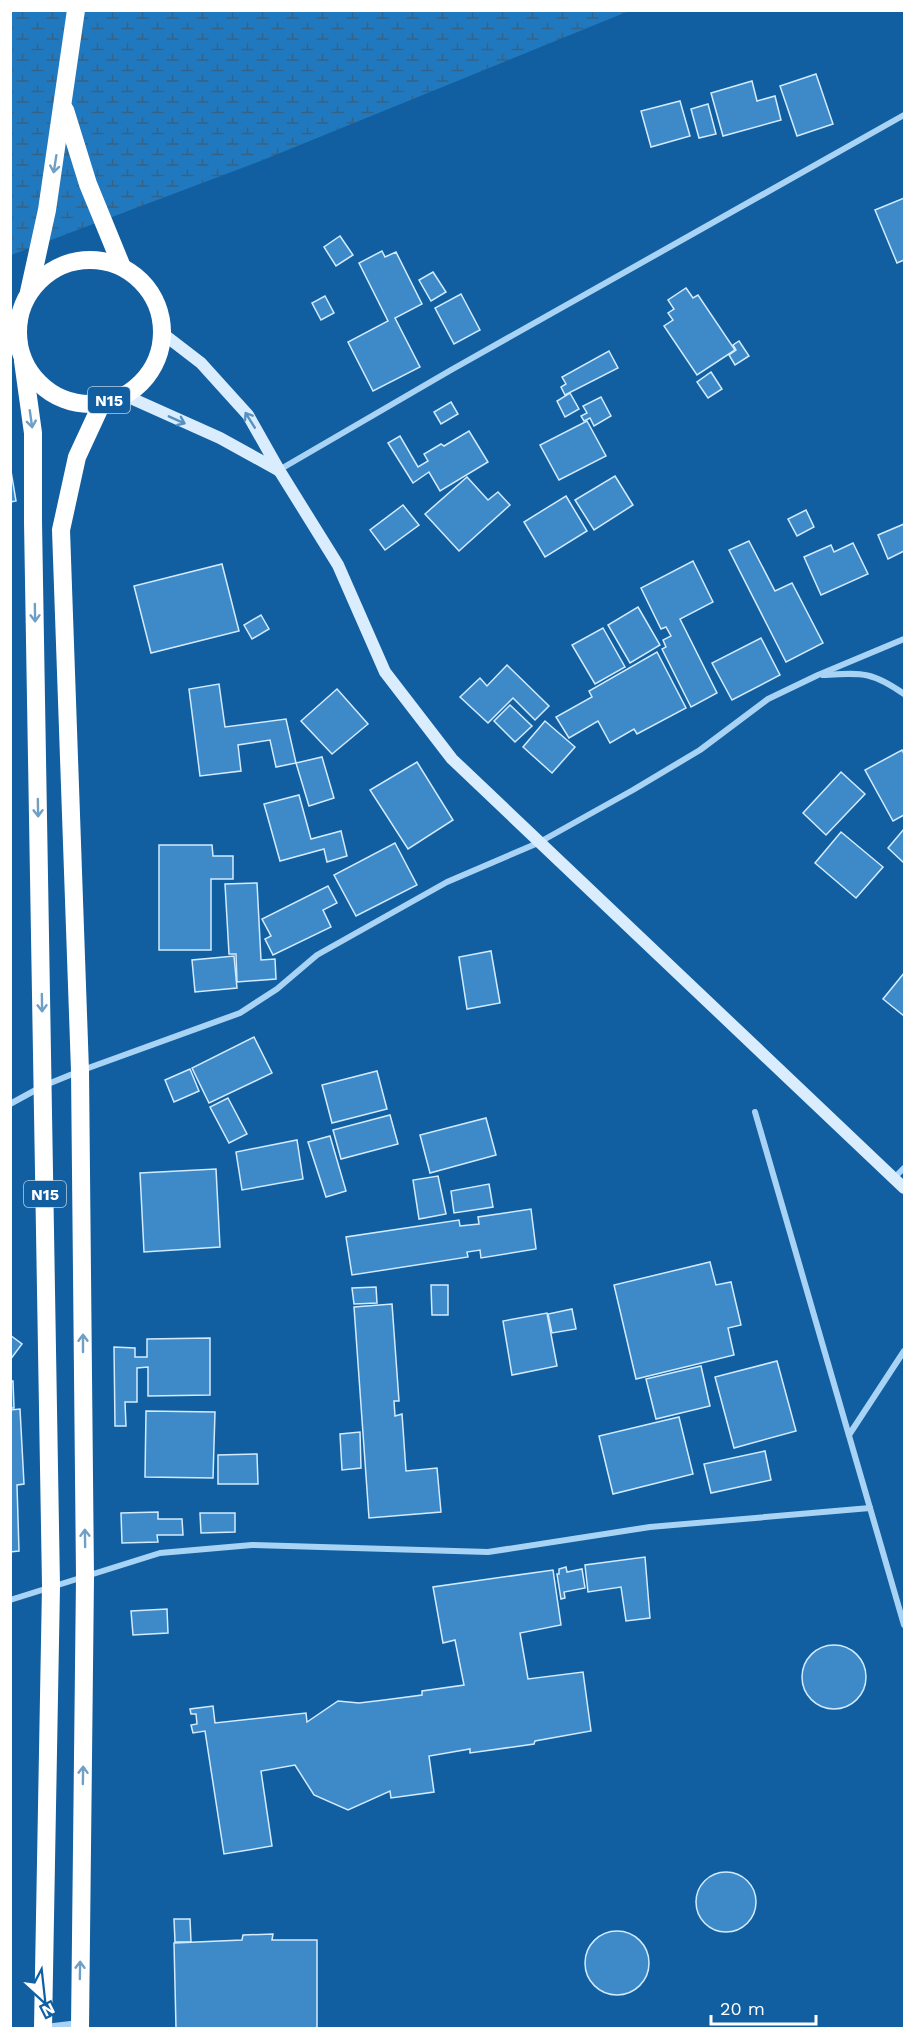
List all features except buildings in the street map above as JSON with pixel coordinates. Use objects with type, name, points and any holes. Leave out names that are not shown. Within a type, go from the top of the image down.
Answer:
[{"type":"highway","name":"N15","points":[[42,2028],[51,1586],[44,1086],[33,433],[18,338],[20,315],[28,293],[47,210],[76,10]]},
{"type":"highway","name":"N15","points":[[63,106],[88,184],[122,267]]},
{"type":"highway","name":"N15","points":[[23,361],[36,381],[55,395],[78,403],[102,403],[124,395],[140,384],[151,369],[159,351],[162,333],[159,313],[152,294],[139,279],[122,267],[97,260],[70,262],[46,274],[28,293]]},
{"type":"highway","name":"N15","points":[[80,2026],[85,1577],[80,1071],[61,530],[77,457],[102,403]]},
{"type":"main road","points":[[162,333],[201,363],[248,415],[338,565],[385,672],[452,759],[904,1188]]},
{"type":"main road","points":[[124,395],[220,438],[279,470]]},
{"type":"street","points":[[279,470],[451,370],[904,115]]},
{"type":"street","points":[[10,1104],[80,1071],[240,1013],[277,989],[317,955],[447,882],[538,843],[700,750],[768,699],[904,639]]},
{"type":"street","points":[[818,675],[860,674],[879,677],[904,694]]},
{"type":"street","points":[[755,1112],[904,1625]]},
{"type":"street","points":[[894,1178],[904,1168]]},
{"type":"street","points":[[849,1435],[904,1352]]},
{"type":"street","points":[[10,1600],[160,1553],[252,1545],[488,1552],[650,1527],[870,1508]]},
{"type":"street","points":[[42,2028],[80,2026]]},
{"type":"green space","points":[[11,11],[629,11],[258,162],[11,255]]}]
